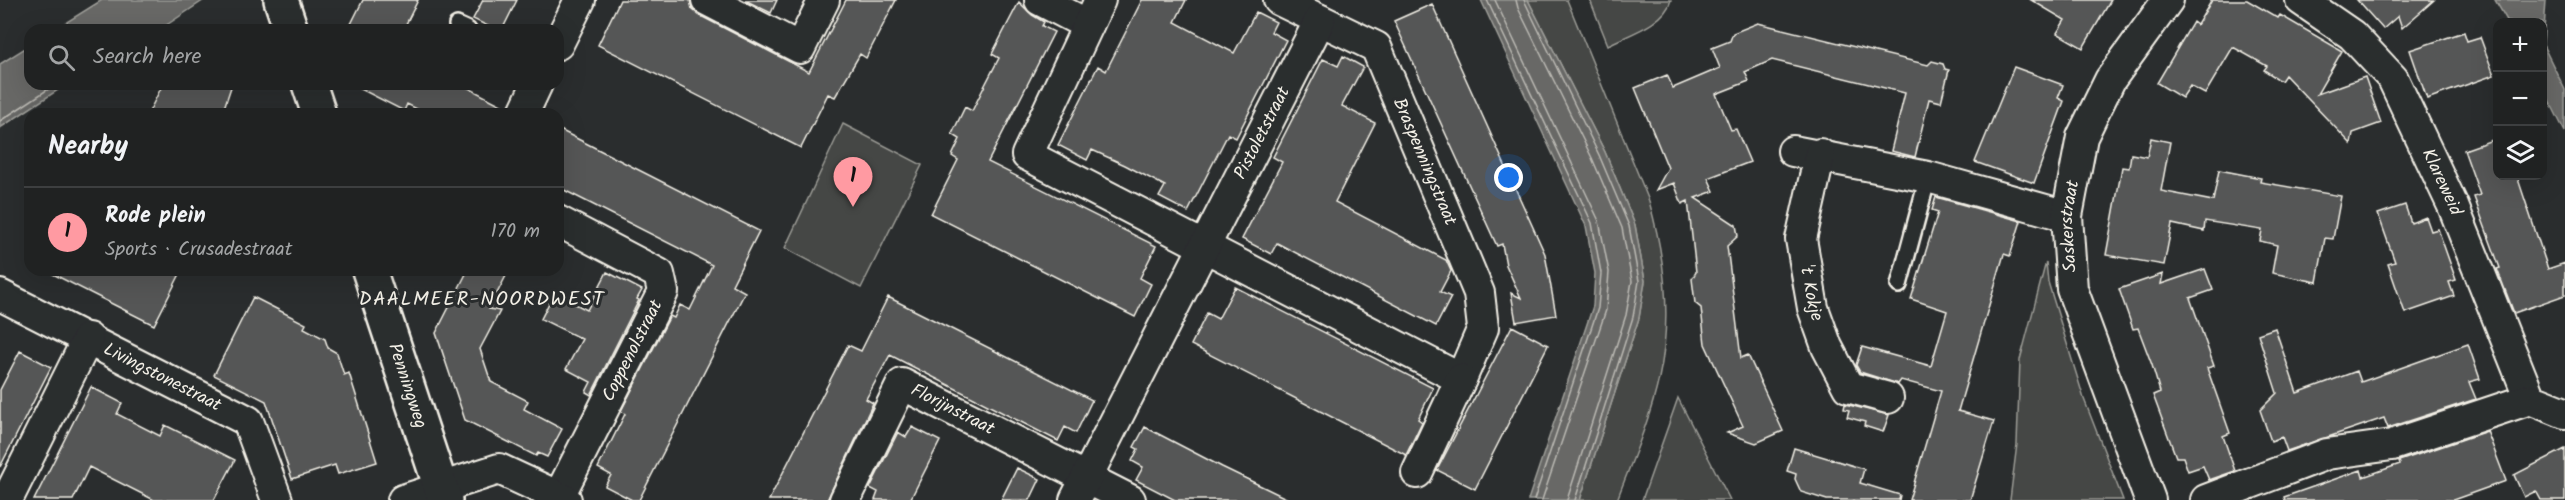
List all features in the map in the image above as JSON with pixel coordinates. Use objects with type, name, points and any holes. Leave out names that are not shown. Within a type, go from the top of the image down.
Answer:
[{"type":"street","points":[[281,0],[289,24]]},
{"type":"street","points":[[564,32],[580,0]]},
{"type":"street","points":[[707,0],[800,48],[824,0]]},
{"type":"street","points":[[1040,0],[1094,13],[1027,155],[1461,380]]},
{"type":"street","name":"Braspenningstraat","points":[[1279,0],[1376,47],[1479,293],[1483,328],[1418,473]]},
{"type":"street","name":"Saskerstraat","points":[[2150,500],[2072,289],[2067,216],[2082,137],[2110,80],[2168,0]]},
{"type":"street","name":"Klareweid","points":[[2301,0],[2352,35],[2393,79],[2453,206],[2530,399]]},
{"type":"street","name":"Pistoletstraat","points":[[1204,246],[1320,20]]},
{"type":"street","points":[[311,90],[317,108]]},
{"type":"street","points":[[526,108],[534,90]]},
{"type":"street","name":"'t Kokje","points":[[1888,398],[1848,387],[1827,347],[1813,308],[1801,239],[1807,152],[1928,177],[2067,216]]},
{"type":"street","name":"Coppenolstraat","points":[[562,498],[663,292],[659,274],[564,223]]},
{"type":"street","points":[[1081,489],[1204,246]]},
{"type":"street","name":"Penningweg","points":[[371,276],[443,494]]},
{"type":"street","name":"Livingstonestraat","points":[[0,295],[249,421],[277,500]]},
{"type":"street","points":[[7,500],[88,338]]},
{"type":"street","name":"Florijnstraat","points":[[845,500],[902,384],[1081,489],[1130,500]]},
{"type":"street","points":[[2206,500],[2327,454],[2392,445],[2530,399],[2565,413]]},
{"type":"street","points":[[403,500],[443,494],[499,470],[562,498]]},
{"type":"lane","points":[[1899,285],[1928,177]]},
{"type":"shaded area","points":[[1528,0],[1567,0],[1649,201],[1663,267],[1666,312],[1659,378],[1651,409],[1617,500],[1580,500],[1639,318],[1645,281],[1635,225],[1605,152]]},
{"type":"shaded area","points":[[1590,0],[1671,0],[1667,9],[1654,22],[1608,45]]},
{"type":"shaded area","points":[[843,124],[922,165],[861,288],[785,248]]},
{"type":"shaded area","points":[[2046,262],[2048,282],[2084,399],[2123,500],[2010,500],[2017,444],[2020,360]]},
{"type":"shaded area","points":[[1678,398],[1730,500],[1642,500]]},
{"type":"water","points":[[102,0],[204,0],[168,24],[64,24]]},
{"type":"water","points":[[1481,0],[1528,0],[1605,152],[1635,225],[1645,281],[1639,318],[1580,500],[1528,500],[1593,306],[1595,273],[1586,226]]},
{"type":"water","points":[[2495,0],[2546,0],[2545,18],[2506,18]]},
{"type":"water","points":[[24,49],[24,90],[58,90],[30,108],[24,108],[24,112],[0,128],[0,64]]},
{"type":"water","points":[[2547,53],[2565,90],[2565,132],[2547,96]]},
{"type":"building","points":[[363,0],[418,0],[406,24],[351,24]]},
{"type":"building","points":[[483,0],[517,0],[505,24],[483,24],[473,19]]},
{"type":"building","points":[[620,0],[690,0],[692,9],[699,15],[809,72],[846,0],[896,0],[866,58],[860,54],[835,97],[828,94],[801,148],[598,45]]},
{"type":"building","points":[[745,0],[777,0],[771,13]]},
{"type":"building","points":[[1142,0],[1186,0],[1175,22],[1234,53],[1256,12],[1276,22],[1271,32],[1286,40],[1236,138],[1228,134],[1188,212],[1159,197],[1165,186],[1125,165],[1092,150],[1087,160],[1058,145],[1098,66],[1106,71]]},
{"type":"building","points":[[2031,0],[2111,0],[2083,48],[2057,33],[2065,20]]},
{"type":"building","points":[[2212,0],[2247,0],[2278,18],[2280,15],[2342,51],[2317,94],[2365,77],[2381,123],[2353,133],[2351,144],[2285,75],[2281,81],[2264,70],[2267,66],[2233,47],[2205,94],[2190,86],[2182,98],[2157,83],[2193,22],[2197,25]]},
{"type":"building","points":[[2357,0],[2434,0],[2402,28],[2398,16],[2383,29]]},
{"type":"building","points":[[1019,2],[1032,15],[1044,22],[1042,26],[1054,32],[988,162],[1156,246],[1140,278],[1151,284],[1135,317],[931,214],[958,160],[952,156],[960,139],[952,134],[965,107],[972,111],[999,58],[992,54]]},
{"type":"building","points":[[1432,4],[1545,254],[1556,315],[1516,322],[1511,293],[1521,298],[1506,265],[1502,244],[1497,246],[1394,21]]},
{"type":"building","points":[[1758,23],[1928,65],[1932,61],[1943,64],[1945,69],[1949,70],[1941,102],[1929,99],[1915,157],[1891,151],[1905,93],[1772,60],[1745,72],[1749,81],[1716,94],[1731,130],[1736,129],[1750,162],[1708,178],[1714,191],[1695,198],[1736,225],[1738,236],[1727,246],[1741,358],[1748,355],[1783,431],[1756,443],[1727,433],[1743,426],[1705,344],[1701,308],[1695,303],[1692,279],[1696,272],[1688,201],[1682,204],[1674,183],[1656,190],[1668,168],[1635,88],[1667,75],[1673,88],[1720,68],[1712,48],[1730,41],[1733,33]]},
{"type":"building","points":[[2464,32],[2467,41],[2480,37],[2493,75],[2427,99],[2410,50]]},
{"type":"building","points":[[1343,56],[1363,67],[1342,106],[1375,123],[1335,202],[1446,260],[1451,271],[1440,292],[1451,297],[1436,326],[1277,243],[1271,254],[1242,239],[1282,162],[1273,157],[1323,59],[1338,66]]},
{"type":"building","points":[[2014,67],[2063,85],[2058,98],[2064,101],[2034,183],[1975,162]]},
{"type":"building","points":[[160,90],[230,90],[224,108],[151,108]]},
{"type":"building","points":[[363,90],[472,90],[507,108],[415,108],[407,104],[405,108],[398,108]]},
{"type":"building","points":[[564,132],[759,231],[732,285],[745,292],[639,500],[632,500],[605,486],[611,475],[598,468],[625,414],[621,411],[670,316],[674,318],[680,305],[690,310],[712,265],[564,190]]},
{"type":"building","points":[[2151,138],[2170,142],[2161,191],[2213,201],[2219,170],[2261,178],[2260,182],[2341,196],[2333,239],[2325,238],[2317,282],[2272,273],[2277,245],[2260,241],[2262,230],[2205,221],[2204,231],[2172,224],[2164,265],[2106,255],[2122,167],[2129,168],[2131,154],[2147,157]]},
{"type":"building","points":[[2493,140],[2493,180],[2518,180],[2548,269],[2565,263],[2565,295],[2514,313],[2474,197],[2480,195],[2464,150]]},
{"type":"building","points":[[1936,197],[2021,221],[2010,256],[2004,254],[1958,411],[1994,421],[1970,500],[1909,500],[1941,391],[1901,380],[1898,384],[1860,372],[1856,365],[1862,347],[1931,366],[1947,311],[1911,299],[1938,212],[1932,210]]},
{"type":"building","points":[[2405,205],[2411,223],[2426,217],[2431,231],[2438,229],[2456,280],[2449,282],[2454,296],[2405,313],[2388,264],[2395,262],[2378,214]]},
{"type":"building","points":[[2205,269],[2213,290],[2190,298],[2214,366],[2207,368],[2230,433],[2223,436],[2235,471],[2209,480],[2203,466],[2188,471],[2183,457],[2176,457],[2153,395],[2160,392],[2152,365],[2138,328],[2133,329],[2119,289],[2163,274],[2161,284]]},
{"type":"building","points":[[607,272],[642,290],[591,395],[586,392],[591,382],[566,369],[582,339],[541,319],[554,293],[587,310]]},
{"type":"building","points":[[57,276],[179,276],[154,325]]},
{"type":"building","points":[[465,276],[506,276],[489,309],[500,311],[480,349],[491,382],[528,401],[524,409],[562,429],[547,457],[538,453],[536,456],[465,420],[436,333]]},
{"type":"building","points":[[1235,287],[1433,388],[1418,419],[1422,422],[1406,455],[1191,345],[1207,313],[1218,319]]},
{"type":"building","points":[[253,297],[306,324],[304,328],[325,339],[328,348],[337,353],[344,375],[349,373],[377,462],[338,474],[335,465],[292,479],[266,401],[214,375]]},
{"type":"building","points":[[888,297],[1092,400],[1076,433],[1065,427],[1058,441],[890,355],[866,399],[873,403],[827,500],[769,500],[848,345],[861,351]]},
{"type":"building","points":[[1512,326],[1548,345],[1475,489],[1437,470]]},
{"type":"building","points":[[2275,328],[2297,393],[2357,371],[2361,382],[2468,344],[2480,379],[2469,382],[2476,399],[2388,428],[2384,418],[2287,451],[2282,437],[2271,441],[2260,410],[2277,393],[2258,334]]},
{"type":"building","points":[[20,351],[51,367],[0,467],[0,390]]},
{"type":"building","points":[[91,387],[122,403],[117,414],[160,436],[165,425],[235,460],[214,500],[154,500],[89,467],[73,500],[34,500]]},
{"type":"building","points":[[1845,404],[1889,415],[1883,432],[1864,426],[1865,422],[1847,417],[1849,410],[1844,409]]},
{"type":"building","points":[[912,427],[940,441],[910,500],[875,500],[878,492],[870,488],[898,432],[906,437]]},
{"type":"building","points":[[1145,427],[1290,500],[1175,500],[1136,480],[1143,467],[1132,461],[1138,449],[1134,447]]},
{"type":"building","points":[[2487,431],[2506,481],[2453,500],[2285,500],[2284,497],[2361,470],[2363,477],[2400,464],[2399,461]]},
{"type":"building","points":[[1794,448],[1864,469],[1860,483],[1900,495],[1899,500],[1827,500],[1801,492],[1795,479],[1796,474],[1787,471]]},
{"type":"building","points":[[2565,449],[2565,500],[2541,500],[2536,491],[2524,497],[2514,475]]},
{"type":"building","points":[[1017,468],[1040,479],[1030,500],[1001,500]]},
{"type":"place","name":"Rode plein","points":[[853,207]]},
{"type":"district","name":"DAALMEER-NOORDWEST","points":[[482,300]]}]
